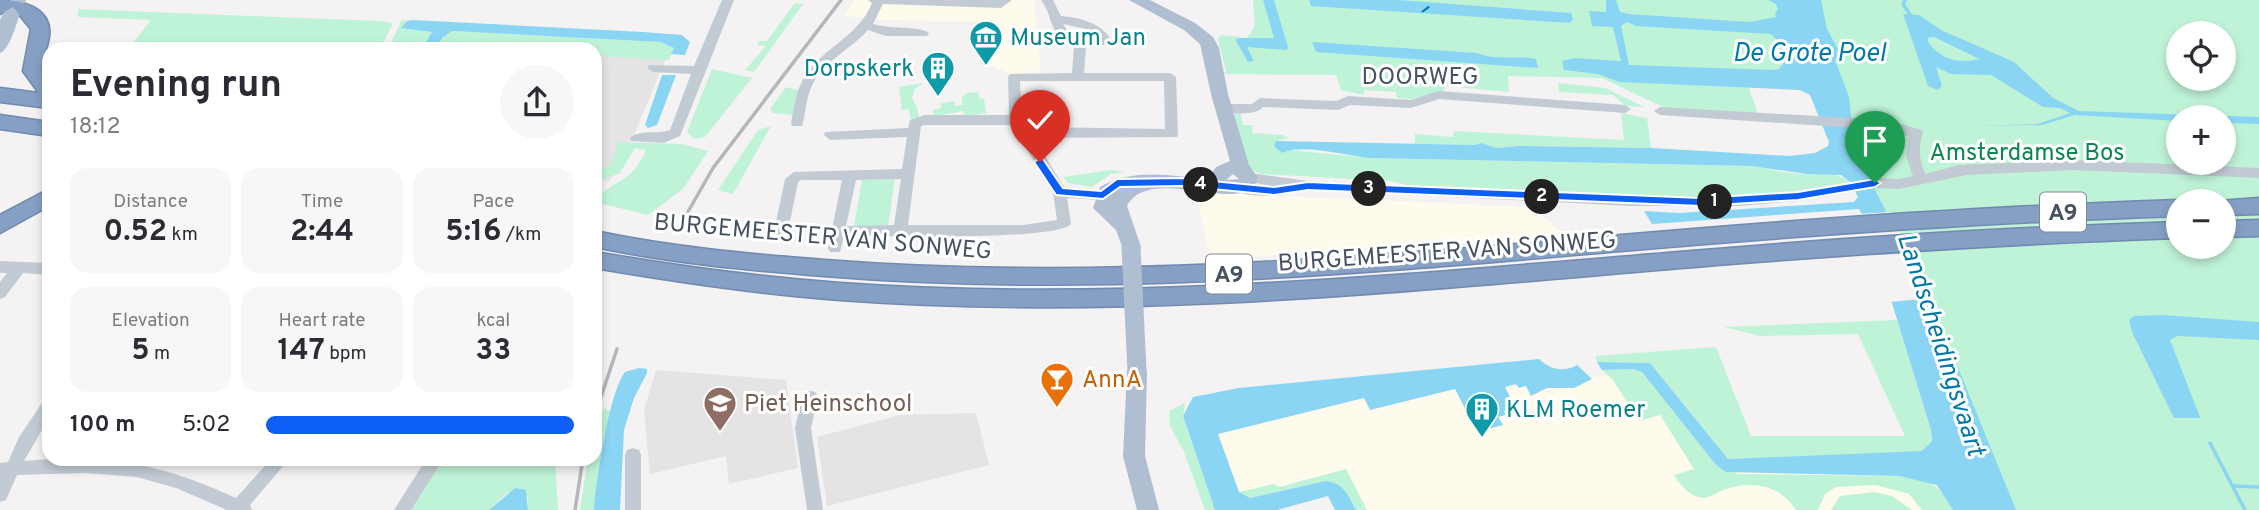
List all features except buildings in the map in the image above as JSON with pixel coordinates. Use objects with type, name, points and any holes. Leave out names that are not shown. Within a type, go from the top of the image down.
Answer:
[{"type":"highway","points":[[12,5],[41,33],[32,71],[42,84]]},
{"type":"highway","points":[[0,95],[42,100]]},
{"type":"highway","points":[[4,115],[42,113]]},
{"type":"highway","points":[[4,115],[42,127]]},
{"type":"highway","points":[[0,225],[42,201]]},
{"type":"highway","points":[[2236,206],[2259,206]]},
{"type":"highway","name":"BURGEMEESTER VAN SONWEG","points":[[602,240],[746,261],[934,277],[1082,279],[1226,275],[1424,262],[1948,218],[2166,209]]},
{"type":"highway","points":[[2236,229],[2259,228]]},
{"type":"highway","name":"BURGEMEESTER VAN SONWEG","points":[[602,261],[723,280],[863,293],[1075,297],[1327,287],[1853,248],[2166,231]]},
{"type":"main road","points":[[1137,0],[1193,30],[1208,43],[1227,127],[1234,138],[1234,177],[1150,182],[1134,186],[1112,197],[1102,208],[1122,225],[1132,247],[1137,371],[1134,456],[1147,510]]},
{"type":"main road","points":[[0,47],[12,5]]},
{"type":"street","points":[[636,138],[663,138],[675,133],[728,0]]},
{"type":"street","points":[[797,123],[805,86],[811,75],[868,26],[875,14],[876,0],[1005,1]]},
{"type":"street","points":[[1047,0],[1056,20],[1056,28],[1061,34],[1080,43],[1105,39],[1102,34],[1077,21],[1056,20]]},
{"type":"street","points":[[868,26],[886,32],[923,33]]},
{"type":"street","points":[[1078,75],[1080,43]]},
{"type":"street","points":[[653,68],[700,70]]},
{"type":"street","points":[[840,231],[1023,230],[1064,224],[1060,192],[1024,135],[1016,120],[1014,77],[1078,75],[1170,78],[1172,134],[1041,132],[1024,135]]},
{"type":"street","name":"DOORWEG","points":[[1222,108],[1256,108],[1260,102],[1338,106],[1348,100],[1411,104],[1438,95],[1625,109]]},
{"type":"street","points":[[1660,111],[1869,123],[1917,133],[1911,145],[1919,176]]},
{"type":"street","points":[[900,231],[915,123],[925,120],[1016,120]]},
{"type":"street","points":[[830,135],[912,132]]},
{"type":"street","points":[[1234,177],[1274,191],[1308,186],[1701,202],[1773,198],[1875,183],[1899,184],[1919,176],[1966,170],[2074,166],[2259,173]]},
{"type":"street","points":[[779,236],[792,179],[799,176],[907,174]]},
{"type":"street","points":[[835,247],[850,175]]},
{"type":"street","points":[[1060,192],[1112,197]]},
{"type":"street","points":[[0,267],[42,269]]},
{"type":"street","points":[[0,293],[20,267]]},
{"type":"street","points":[[810,397],[803,428],[815,510]]},
{"type":"street","points":[[0,495],[6,469],[42,415]]},
{"type":"street","points":[[633,455],[633,510]]},
{"type":"street","points":[[6,469],[96,466]]},
{"type":"street","points":[[146,466],[241,509],[276,466]]},
{"type":"street","points":[[402,510],[431,466]]},
{"type":"shaded area","points":[[854,0],[1034,0],[1041,71],[1011,74],[984,63],[985,22],[886,20],[843,16]]},
{"type":"shaded area","points":[[438,34],[547,42],[433,42]]},
{"type":"shaded area","points":[[602,46],[669,51],[621,166],[609,181],[602,180]]},
{"type":"shaded area","points":[[1196,192],[1530,207],[1569,237],[1210,259]]},
{"type":"shaded area","name":"Piet Heinschool","points":[[656,370],[786,380],[798,468],[729,484],[726,456],[650,474],[644,410]]},
{"type":"shaded area","points":[[1608,375],[1647,376],[1719,461],[1905,472],[1971,510],[1349,510],[1317,481],[1233,499],[1197,427],[1348,390],[1448,385],[1485,391]]},
{"type":"shaded area","points":[[976,413],[989,465],[827,506],[817,437],[900,415]]},
{"type":"green space","name":"Amsterdamse Bos","points":[[1253,0],[2259,0],[2259,510],[2001,510],[1849,139],[1808,92],[1776,86],[1615,80],[1748,86],[1759,116],[1669,110],[1602,78],[1508,76],[1509,92],[1445,86],[1444,91],[1412,99],[1397,98],[1396,92],[1364,90],[1364,95],[1341,90],[1336,75],[1224,74],[1226,71],[1218,40],[1220,35],[1242,37],[1237,38],[1240,48],[1255,26]]},
{"type":"green space","points":[[795,3],[803,4],[757,68],[753,72],[745,70],[766,46],[757,45],[759,41],[767,41]]},
{"type":"green space","points":[[77,9],[393,23],[384,42],[134,42],[151,20],[80,17],[77,16]]},
{"type":"green space","points":[[402,20],[407,21],[402,28],[432,32],[426,42],[391,42]]},
{"type":"green space","points":[[452,31],[661,42],[674,48],[669,60],[602,56],[602,42],[440,42]]},
{"type":"green space","points":[[712,69],[752,78],[705,137],[694,139],[687,132]]},
{"type":"green space","points":[[923,83],[915,89],[912,98],[919,118],[910,119],[909,109],[902,110],[899,87]]},
{"type":"green space","points":[[1558,83],[1605,88],[1644,107],[1626,106],[1613,95],[1559,92]]},
{"type":"green space","points":[[786,87],[801,91],[794,115],[773,113],[770,109]]},
{"type":"green space","points":[[978,92],[980,99],[984,98],[986,113],[965,116],[963,111],[935,116],[933,110],[941,108],[941,103],[954,101],[955,106],[962,105],[962,97],[967,93]]},
{"type":"green space","points":[[1240,111],[1243,125],[1252,125],[1253,133],[1289,138],[1276,141],[1275,146],[1282,153],[1289,150],[1370,158],[1751,166],[1793,173],[1834,175],[1850,182],[1740,196],[1646,198],[1411,186],[1391,181],[1261,174],[1249,169],[1233,116]]},
{"type":"green space","points":[[1621,113],[1647,118],[1651,148],[1497,148],[1481,143],[1415,144],[1415,134],[1453,137],[1454,131],[1624,140]]},
{"type":"green space","points":[[771,126],[733,194],[718,190],[758,130]]},
{"type":"green space","points":[[615,142],[682,144],[708,151],[683,189],[648,215],[602,204],[602,195],[634,170],[646,150],[635,148],[619,174],[602,178],[602,170],[609,167],[617,147]]},
{"type":"green space","points":[[1111,170],[1124,172],[1111,174],[1092,187],[1068,183],[1063,177]]},
{"type":"green space","points":[[895,179],[888,226],[854,226],[862,180]]},
{"type":"green space","points":[[1897,320],[1931,430],[1932,441],[1922,452],[1728,459],[1650,363],[1597,362],[1595,356],[1716,347],[1751,436],[1905,436],[1858,334],[1760,336],[1724,327]]},
{"type":"green space","points":[[1633,369],[1642,372],[1716,465],[1739,474],[1910,478],[1932,484],[1943,494],[1953,510],[1922,510],[1909,494],[1876,485],[1836,487],[1825,494],[1818,510],[1796,510],[1781,494],[1764,486],[1733,487],[1703,498],[1692,495],[1674,475],[1694,469],[1660,415],[1639,421],[1613,380],[1602,370]]},
{"type":"green space","points":[[1185,403],[1183,417],[1215,510],[1205,510],[1184,452],[1170,426],[1169,411]]},
{"type":"green space","points":[[604,408],[612,412],[602,449]]},
{"type":"green space","points":[[438,466],[555,466],[558,510],[528,510],[528,497],[508,492],[489,510],[410,510]]},
{"type":"green space","points":[[587,466],[599,466],[594,510],[580,510]]},
{"type":"green space","points":[[1346,469],[1367,510],[1356,510],[1341,487],[1326,481],[1250,498],[1239,492],[1274,484],[1279,487]]},
{"type":"green space","points":[[1874,492],[1892,496],[1912,510],[1831,510],[1840,496]]},
{"type":"water","points":[[1263,0],[1274,0],[1288,47],[1287,50],[1247,47],[1254,61],[1248,62],[1236,41],[1237,38],[1274,38]]},
{"type":"water","points":[[1309,0],[1398,0],[1571,13],[1573,19],[1570,23],[1311,6]]},
{"type":"water","points":[[1606,0],[1616,0],[1620,12],[1628,14],[1750,22],[1776,17],[1776,4],[1768,0],[1821,0],[1827,29],[1840,53],[1836,62],[1849,97],[1852,126],[1862,159],[1877,194],[1924,284],[2016,510],[1953,510],[1937,485],[1899,476],[1726,472],[1716,465],[1642,372],[1633,369],[1602,370],[1597,362],[1650,363],[1728,459],[1922,451],[1932,441],[1931,430],[1868,225],[1859,209],[1652,224],[1644,211],[1679,213],[1854,202],[1858,197],[1850,182],[1841,175],[1807,174],[1751,166],[1370,158],[1302,149],[1282,153],[1274,146],[1276,141],[1481,143],[1497,148],[1651,148],[1790,156],[1815,153],[1828,146],[1829,142],[1810,95],[1800,90],[1619,82],[1598,74],[1564,70],[1562,61],[1575,58],[1621,61],[1613,27],[1592,26],[1589,11],[1606,12]],"holes":[[[1627,22],[1636,26],[1771,34],[1782,45],[1784,63],[1779,69],[1773,70],[1629,65],[1621,26]]]},
{"type":"water","points":[[1903,14],[1919,15],[1941,30],[2014,62],[2053,98],[2079,111],[2166,114],[2166,120],[2075,115],[2042,125],[1977,126],[2038,124],[2070,113],[2060,108],[2043,107],[1991,75],[1951,74],[1936,67],[1942,86],[1938,90],[1928,86]],"holes":[[[1936,36],[1961,46],[1980,59],[1958,61],[1944,57],[1933,48],[1928,38]]]},
{"type":"water","points":[[407,21],[643,32],[682,35],[690,42],[685,55],[671,54],[674,48],[661,42],[452,31],[440,42],[426,42],[432,32],[401,28]]},
{"type":"water","points":[[1312,42],[1529,58],[1536,59],[1538,68],[1316,52]]},
{"type":"water","points":[[662,75],[676,75],[657,125],[648,128],[645,125]]},
{"type":"water","points":[[2236,116],[2259,117],[2259,124],[2236,123]]},
{"type":"water","points":[[2163,315],[2259,322],[2259,340],[2177,336],[2170,340],[2199,418],[2174,418],[2132,332],[2129,320],[2134,316]]},
{"type":"water","points":[[1539,359],[1556,369],[1577,365],[1592,379],[1574,388],[1547,388],[1531,396],[1526,386],[1519,388],[1516,384],[1505,387],[1510,397],[1505,398],[1511,409],[1504,411],[1506,415],[1498,417],[1503,425],[1477,432],[1455,389],[1370,410],[1364,398],[1218,434],[1239,492],[1250,498],[1326,481],[1341,487],[1356,510],[1335,510],[1328,496],[1277,510],[1215,510],[1183,416],[1193,397],[1239,388]]},
{"type":"water","points":[[647,369],[624,430],[620,510],[594,510],[609,417],[625,372]]},
{"type":"water","points":[[515,488],[526,490],[528,510],[489,510]]},
{"type":"pier","points":[[1890,212],[1934,298],[1889,302],[1877,257],[1858,214]]},
{"type":"waterway","points":[[1905,0],[1903,4],[1911,16]]},
{"type":"waterway","points":[[1932,34],[1979,57]]},
{"type":"waterway","points":[[2210,443],[2245,510]]},
{"type":"waterway","points":[[2233,486],[2259,487]]},
{"type":"ferry route","points":[[1422,12],[1434,3]]},
{"type":"railway","points":[[677,231],[713,168],[841,0]]},
{"type":"railway","points":[[602,394],[617,349]]},
{"type":"railway","points":[[575,510],[582,466]]},
{"type":"place","name":"Museum Jan","points":[[986,67]]},
{"type":"place","name":"Dorpskerk","points":[[938,98]]},
{"type":"place","name":"AnnA","points":[[1057,409]]},
{"type":"place","name":"Piet Heinschool","points":[[720,433]]},
{"type":"place","name":"KLM Roemer","points":[[1482,439]]},
{"type":"route","points":[[1040,162],[1060,192],[1103,195],[1117,183],[1181,182],[1274,191],[1308,186],[1701,202],[1798,196],[1875,183]]},
{"type":"water label","name":"De Grote Poel","points":[[1809,52]]},
{"type":"water label","name":"Landscheidingsvaart","points":[[1942,344]]}]
